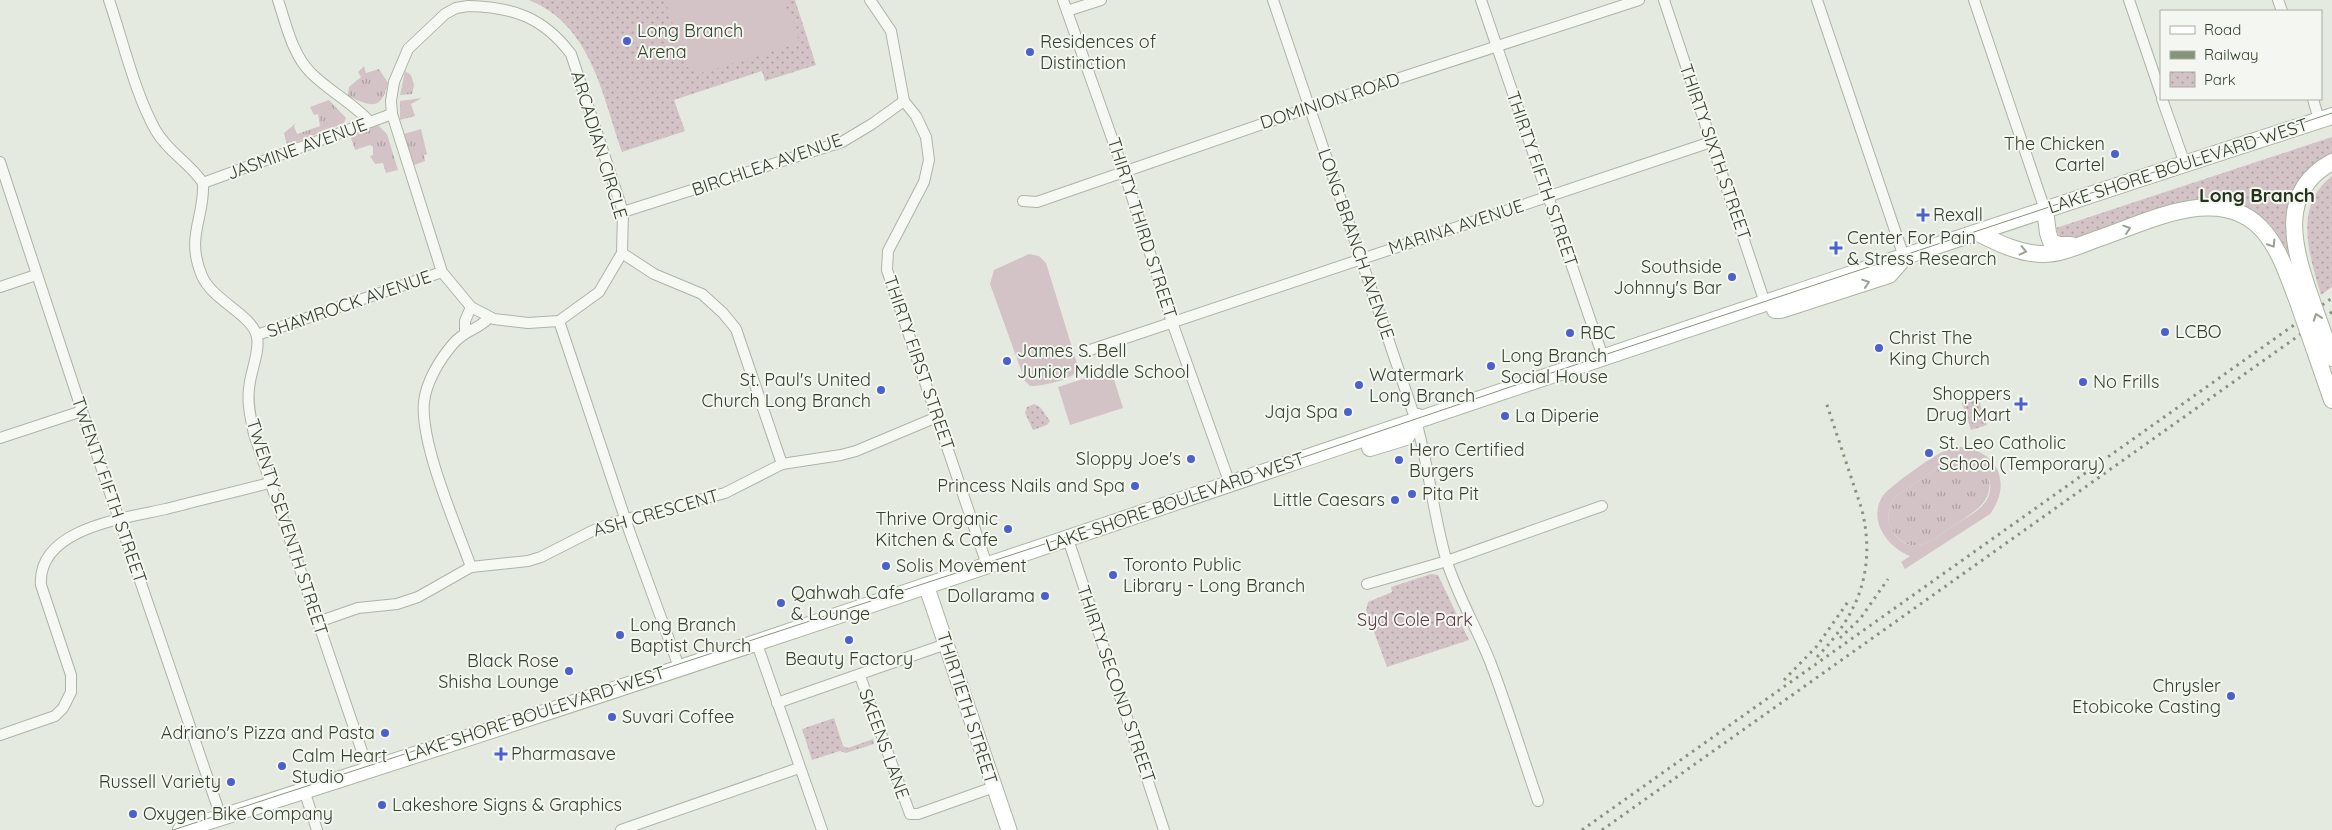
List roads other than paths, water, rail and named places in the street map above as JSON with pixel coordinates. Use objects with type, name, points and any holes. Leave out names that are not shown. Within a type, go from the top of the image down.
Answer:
[{"type":"main road","name":"LAKE SHORE BOULEVARD WEST","points":[[1904,257],[2326,118]]},
{"type":"main road","points":[[2303,298],[2293,224],[2295,211],[2298,199],[2311,179],[2332,162]]},
{"type":"main road","points":[[1978,232],[2008,248],[2036,254],[2055,253],[2186,210],[2205,206],[2232,210],[2255,222],[2266,233],[2303,298],[2320,344],[2332,400]]},
{"type":"main road","points":[[2045,210],[2048,233],[2053,244],[2081,245]]},
{"type":"main road","name":"LAKE SHORE BOULEVARD WEST","points":[[181,830],[1315,456],[1338,459],[1406,437],[1424,407],[1494,383],[1527,384],[1758,306],[1781,310],[1889,275],[1915,242],[1994,216],[2024,218]]},
{"type":"main road","points":[[2320,344],[2332,358]]},
{"type":"street","points":[[109,0],[144,105],[156,131],[169,148],[203,183],[203,198],[195,236],[197,258],[202,274],[215,296],[251,324],[257,335]]},
{"type":"street","points":[[278,0],[297,53],[310,72],[370,122]]},
{"type":"street","name":"THIRTY FIRST STREET","points":[[870,0],[891,31],[904,101],[922,126],[927,142],[929,160],[924,182],[888,251],[887,270],[987,565]]},
{"type":"street","name":"THIRTY THIRD STREET","points":[[1063,0],[1124,172],[1172,322],[1230,484]]},
{"type":"street","points":[[1067,11],[1100,0]]},
{"type":"street","name":"LONG BRANCH AVENUE","points":[[1273,0],[1416,421],[1427,461],[1433,508],[1447,561],[1470,619],[1490,662],[1538,801]]},
{"type":"street","name":"THIRTY FIFTH STREET","points":[[1481,0],[1603,358]]},
{"type":"street","name":"DOMINION ROAD","points":[[1023,201],[1037,202],[1310,107],[1639,0]]},
{"type":"street","name":"THIRTY SIXTH STREET","points":[[1664,0],[1711,142],[1758,306]]},
{"type":"street","points":[[1817,0],[1904,257]]},
{"type":"street","points":[[1974,0],[2045,210]]},
{"type":"street","points":[[2129,0],[2160,91]]},
{"type":"street","name":"ARCADIAN CIRCLE","points":[[454,4],[508,9],[544,25],[562,42],[571,54],[623,212],[622,253],[599,292],[559,321],[514,323],[489,318],[472,307],[442,272],[392,114],[391,101],[394,82],[408,49],[454,4]]},
{"type":"street","points":[[2162,100],[2185,164]]},
{"type":"street","points":[[2314,100],[2326,118]]},
{"type":"street","name":"BIRCHLEA AVENUE","points":[[623,212],[842,142],[872,124],[904,101]]},
{"type":"street","name":"JASMINE AVENUE","points":[[203,183],[392,114]]},
{"type":"street","name":"MARINA AVENUE","points":[[1087,351],[1711,142]]},
{"type":"street","name":"TWENTY FIFTH STREET","points":[[0,162],[36,275],[221,817]]},
{"type":"street","points":[[622,253],[654,274],[702,294],[723,313],[736,329],[782,464]]},
{"type":"street","name":"SHAMROCK AVENUE","points":[[257,335],[442,272]]},
{"type":"street","points":[[0,287],[36,275]]},
{"type":"street","points":[[465,332],[466,317],[472,307]]},
{"type":"street","points":[[470,567],[434,462],[424,422],[424,400],[430,382],[442,359],[465,332],[481,326],[489,318]]},
{"type":"street","points":[[559,321],[626,519],[679,667]]},
{"type":"street","name":"TWENTY SEVENTH STREET","points":[[257,335],[248,388],[248,407],[254,434],[269,483],[368,769]]},
{"type":"street","points":[[0,438],[82,411]]},
{"type":"street","name":"ASH CRESCENT","points":[[318,622],[358,608],[407,601],[435,589],[470,567],[528,561],[541,557],[592,531],[626,519],[726,493],[782,464],[856,451],[937,418]]},
{"type":"street","points":[[0,735],[55,716],[63,708],[71,692],[71,675],[41,585],[44,562],[53,550],[78,533],[106,520],[120,519],[269,483]]},
{"type":"street","points":[[1367,584],[1447,561],[1602,506]]},
{"type":"street","name":"THIRTY SECOND STREET","points":[[1068,539],[1164,830]]},
{"type":"street","name":"THIRTIETH STREET","points":[[926,585],[1009,830]]},
{"type":"street","points":[[756,641],[822,830]]},
{"type":"street","name":"SKEENS LANE","points":[[777,703],[860,676],[946,644]]},
{"type":"street","name":"SKEENS LANE","points":[[860,676],[910,814],[918,814],[994,787]]},
{"type":"street","points":[[621,830],[800,768]]},
{"type":"street","points":[[304,790],[317,830]]},
{"type":"tram line","points":[[173,830],[1136,514],[1616,351],[2332,113]]},
{"type":"railway","points":[[1582,830],[2332,298]]},
{"type":"railway","points":[[1602,830],[2332,312]]},
{"type":"railway","points":[[1817,657],[1832,641],[1853,607],[1865,571],[1867,552],[1862,510],[1826,402]]},
{"type":"railway","points":[[1840,638],[1860,619],[1888,579]]},
{"type":"railway","points":[[1784,680],[1817,646],[1850,599]]},
{"type":"place","name":"Long Branch Arena","points":[[627,41]]},
{"type":"place","name":"Residences of Distinction","points":[[1030,52]]},
{"type":"place","name":"The Chicken Cartel","points":[[2115,154]]},
{"type":"place","name":"Rexall","points":[[1923,215]]},
{"type":"place","name":"Center For Pain & Stress Research","points":[[1836,248]]},
{"type":"place","name":"Southside Johnny's Bar","points":[[1732,277]]},
{"type":"place","name":"LCBO","points":[[2165,332]]},
{"type":"place","name":"RBC","points":[[1570,333]]},
{"type":"place","name":"Christ The King Church","points":[[1879,348]]},
{"type":"place","name":"James S. Bell Junior Middle School","points":[[1007,361]]},
{"type":"place","name":"Long Branch Social House","points":[[1491,366]]},
{"type":"place","name":"No Frills","points":[[2083,382]]},
{"type":"place","name":"Watermark Long Branch","points":[[1359,385]]},
{"type":"place","name":"St. Paul's United Church Long Branch","points":[[881,390]]},
{"type":"place","name":"Shoppers Drug Mart","points":[[2021,404]]},
{"type":"place","name":"Jaja Spa","points":[[1348,412]]},
{"type":"place","name":"La Diperie","points":[[1505,416]]},
{"type":"place","name":"St. Leo Catholic School (Temporary)","points":[[1929,453]]},
{"type":"place","name":"Sloppy Joe's","points":[[1191,459]]},
{"type":"place","name":"Hero Certified Burgers","points":[[1399,460]]},
{"type":"place","name":"Princess Nails and Spa","points":[[1135,486]]},
{"type":"place","name":"Pita Pit","points":[[1412,494]]},
{"type":"place","name":"Little Caesars","points":[[1395,500]]},
{"type":"place","name":"Thrive Organic Kitchen & Cafe","points":[[1008,529]]},
{"type":"place","name":"Solis Movement","points":[[886,566]]},
{"type":"place","name":"Toronto Public Library - Long Branch","points":[[1113,575]]},
{"type":"place","name":"Dollarama","points":[[1045,596]]},
{"type":"place","name":"Qahwah Cafe & Lounge","points":[[781,603]]},
{"type":"place","name":"Long Branch Baptist Church","points":[[620,635]]},
{"type":"place","name":"Beauty Factory","points":[[849,640]]},
{"type":"place","name":"Black Rose Shisha Lounge","points":[[569,671]]},
{"type":"place","name":"Chrysler Etobicoke Casting","points":[[2231,696]]},
{"type":"place","name":"Suvari Coffee","points":[[612,717]]},
{"type":"place","name":"Adriano's Pizza and Pasta","points":[[385,733]]},
{"type":"place","name":"Pharmasave","points":[[501,754]]},
{"type":"place","name":"Calm Heart Studio","points":[[282,766]]},
{"type":"place","name":"Russell Variety","points":[[231,782]]},
{"type":"place","name":"Lakeshore Signs & Graphics","points":[[382,805]]},
{"type":"place","name":"Oxygen Bike Company","points":[[133,814]]},
{"type":"district","name":"Long Branch","points":[[2257,195]]},
{"type":"park label","name":"Syd Cole Park","points":[[1415,620]]}]
